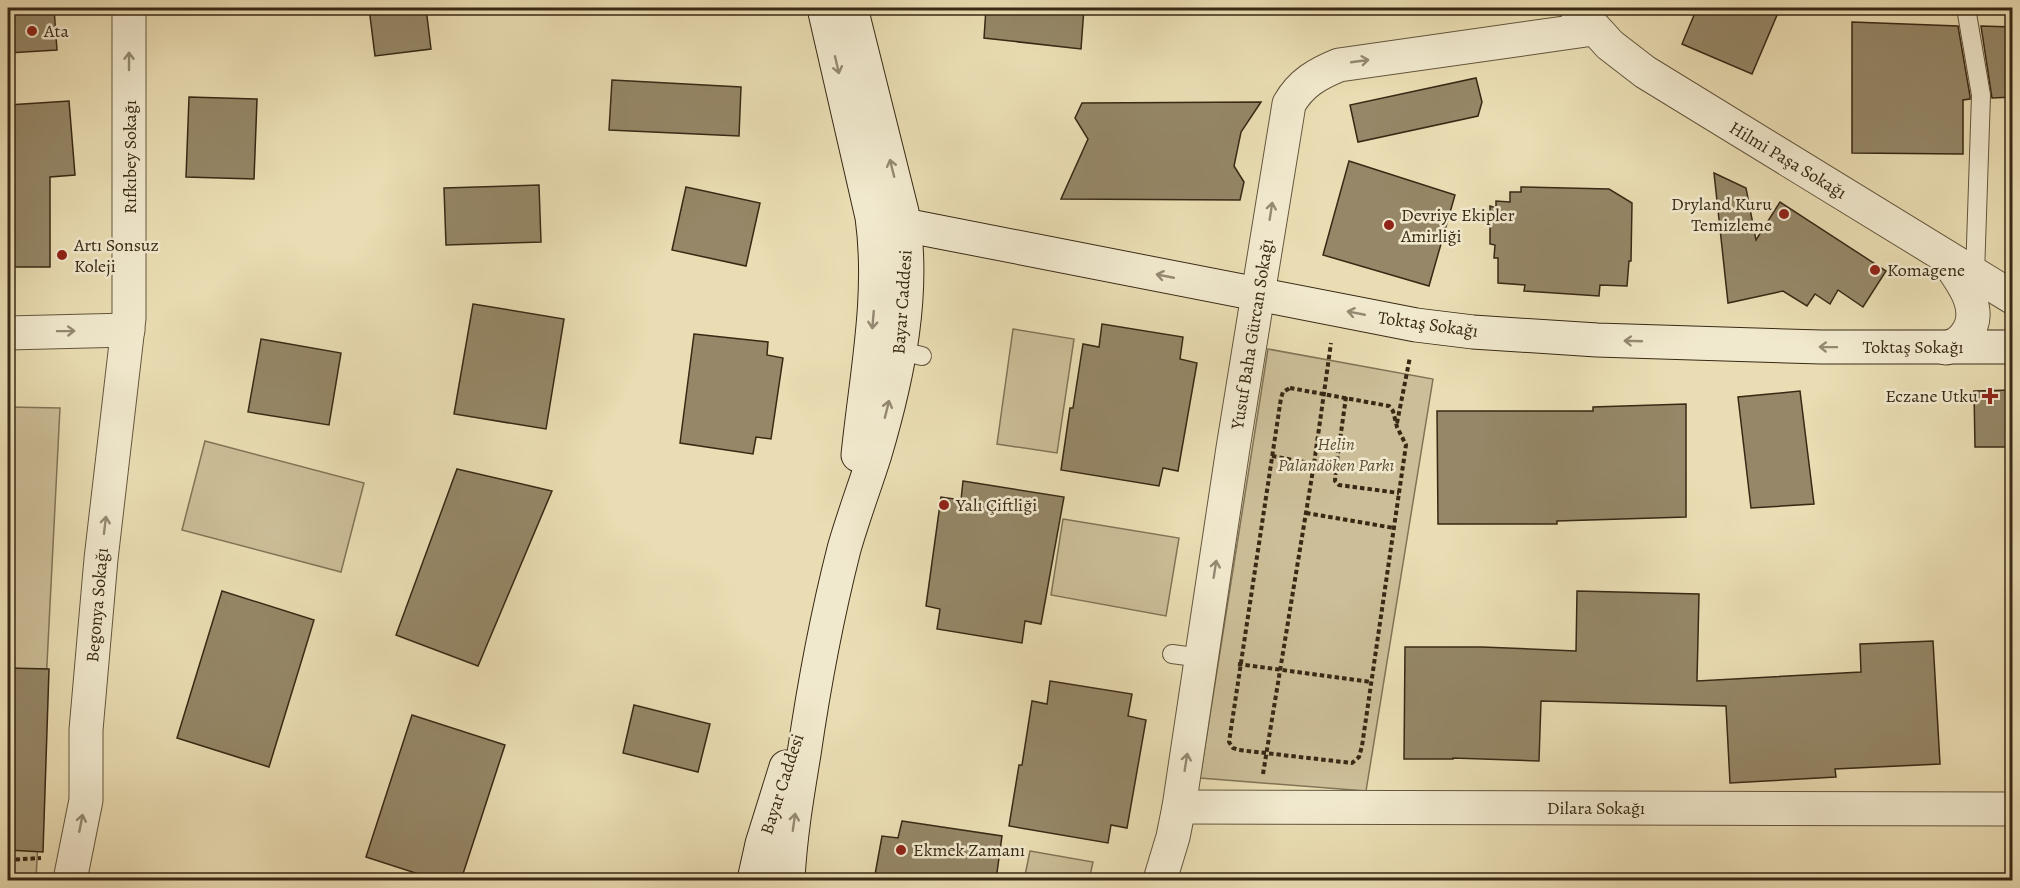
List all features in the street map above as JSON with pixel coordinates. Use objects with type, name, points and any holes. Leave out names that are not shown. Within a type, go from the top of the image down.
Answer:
[{"type":"street","name":"Rıfkıbey Sokağı","points":[[128,330],[130,305],[129,8]]},
{"type":"street","name":"Bayar Caddesi","points":[[824,8],[872,217],[876,261],[871,345],[851,525]]},
{"type":"street","name":"Bayar Caddesi","points":[[788,880],[797,800],[814,689],[837,578],[851,525],[884,423],[911,353],[904,225],[894,174],[851,8]]},
{"type":"street","name":"Hilmi Paşa Sokağı","points":[[1585,18],[1616,51],[1645,72],[2013,297]]},
{"type":"street","name":"Yusuf Baha Gürcan Sokağı","points":[[1160,880],[1179,807],[1187,656],[1233,448],[1289,104],[1298,90],[1311,78],[1350,62],[1585,18]]},
{"type":"street","points":[[876,261],[882,236],[894,226],[904,225]]},
{"type":"street","name":"Toktaş Sokağı","points":[[904,225],[1416,325],[1473,332],[1597,340],[1821,347],[2013,346]]},
{"type":"street","points":[[1942,252],[1964,286],[1973,311],[1973,323],[1966,335],[1958,343],[1946,348]]},
{"type":"street","points":[[8,333],[128,330]]},
{"type":"street","name":"Begonya Sokağı","points":[[70,880],[86,800],[86,730],[97,604],[128,330]]},
{"type":"street","name":"Bayar Caddesi","points":[[754,880],[773,808],[814,689]]},
{"type":"street","name":"Dilara Sokağı","points":[[1179,807],[2013,809]]},
{"type":"lane","points":[[1966,8],[1981,95],[1976,274]]},
{"type":"path","points":[[1258,808],[1314,464],[1336,309]]},
{"type":"path","points":[[1397,427],[1416,325]]},
{"type":"path","points":[[1293,388],[1346,397],[1389,406],[1395,415],[1397,427],[1406,445],[1361,752],[1354,762],[1346,764],[1236,749],[1229,742],[1239,664],[1283,392],[1293,388]]},
{"type":"path","points":[[1346,397],[1335,482],[1339,485],[1399,493]]},
{"type":"path","points":[[1233,448],[1336,468]]},
{"type":"path","points":[[1306,513],[1394,528]]},
{"type":"path","points":[[8,585],[13,597],[8,627]]},
{"type":"path","points":[[1187,656],[1371,682]]},
{"type":"green space","points":[[1013,329],[1074,339],[1057,453],[997,444]]},
{"type":"green space","name":"Helin Palandöken Parkı","points":[[1268,349],[1433,379],[1366,791],[1200,778]]},
{"type":"green space","points":[[8,407],[60,408],[36,880],[8,880]]},
{"type":"green space","points":[[205,441],[364,483],[341,572],[182,530]]},
{"type":"green space","points":[[1063,519],[1179,538],[1166,616],[1051,595]]},
{"type":"green space","points":[[1030,851],[1093,862],[1089,880],[1024,880]]},
{"type":"building","points":[[8,8],[54,8],[57,50],[8,53]]},
{"type":"building","points":[[369,8],[426,8],[431,49],[375,56]]},
{"type":"building","points":[[986,8],[1084,8],[1081,49],[984,38]]},
{"type":"building","points":[[1697,8],[1780,8],[1752,74],[1682,44]]},
{"type":"building","points":[[1852,22],[1958,26],[1970,96],[1970,99],[1963,100],[1963,154],[1852,153]]},
{"type":"building","points":[[1981,26],[2013,27],[2013,97],[1992,98]]},
{"type":"building","points":[[1476,78],[1482,102],[1478,116],[1358,142],[1350,105]]},
{"type":"building","points":[[612,80],[741,87],[739,136],[609,130]]},
{"type":"building","points":[[189,97],[257,99],[254,179],[186,177]]},
{"type":"building","points":[[69,101],[75,175],[50,177],[50,267],[8,267],[8,105]]},
{"type":"building","points":[[1261,102],[1241,132],[1234,166],[1244,182],[1240,200],[1061,199],[1088,139],[1075,118],[1082,103]]},
{"type":"building","name":"Devriye Ekipler Amirliği","points":[[1349,161],[1455,195],[1429,286],[1323,255]]},
{"type":"building","points":[[1714,173],[1746,188],[1756,240],[1780,202],[1886,271],[1863,307],[1838,290],[1830,304],[1815,294],[1807,306],[1783,291],[1728,303]]},
{"type":"building","points":[[539,185],[541,242],[446,245],[444,188]]},
{"type":"building","points":[[686,187],[760,203],[746,266],[672,250]]},
{"type":"building","points":[[1521,187],[1609,189],[1632,203],[1631,261],[1629,261],[1627,286],[1600,285],[1599,296],[1524,291],[1525,285],[1498,283],[1498,258],[1494,258],[1495,245],[1490,244],[1490,206],[1496,208],[1496,201],[1510,202],[1510,192],[1521,192]]},
{"type":"building","points":[[473,304],[564,319],[546,429],[454,414]]},
{"type":"building","points":[[1102,324],[1183,337],[1180,359],[1197,363],[1178,471],[1163,468],[1159,486],[1061,470],[1083,344],[1099,347]]},
{"type":"building","points":[[694,334],[768,342],[767,355],[783,358],[771,439],[756,437],[753,454],[680,443]]},
{"type":"building","points":[[261,339],[341,353],[329,425],[248,412]]},
{"type":"building","points":[[2013,390],[2013,447],[1975,447],[1974,391]]},
{"type":"building","points":[[1800,391],[1814,504],[1751,508],[1738,397]]},
{"type":"building","points":[[1686,404],[1686,517],[1557,521],[1557,524],[1438,524],[1437,411],[1593,411],[1593,407]]},
{"type":"building","points":[[457,469],[552,491],[478,666],[396,635]]},
{"type":"building","points":[[963,481],[1064,497],[1041,624],[1025,621],[1022,643],[937,629],[940,609],[926,606],[941,497],[961,500]]},
{"type":"building","points":[[222,591],[314,620],[269,767],[177,738]]},
{"type":"building","points":[[1577,591],[1699,594],[1697,681],[1861,672],[1860,644],[1933,641],[1940,764],[1835,769],[1836,777],[1730,783],[1726,706],[1541,701],[1539,761],[1404,759],[1405,647],[1482,647],[1576,651]]},
{"type":"building","points":[[8,668],[49,669],[43,852],[8,850]]},
{"type":"building","points":[[1050,681],[1132,694],[1128,716],[1146,720],[1127,828],[1111,825],[1108,843],[1009,826],[1032,701],[1047,704]]},
{"type":"building","points":[[634,705],[710,724],[698,772],[623,753]]},
{"type":"building","points":[[412,715],[505,745],[461,880],[437,880],[366,857]]},
{"type":"building","points":[[902,821],[1002,836],[996,880],[874,880],[882,836],[898,838]]},
{"type":"place","name":"Ata","points":[[32,31]]},
{"type":"place","name":"Dryland Kuru Temizleme","points":[[1784,214]]},
{"type":"place","name":"Devriye Ekipler Amirliği","points":[[1389,225]]},
{"type":"place","name":"Artı Sonsuz Koleji","points":[[62,255]]},
{"type":"place","name":"Komagene","points":[[1875,270]]},
{"type":"place","name":"Eczane Utku","points":[[1990,396]]},
{"type":"place","name":"Yalı Çiftliği","points":[[944,505]]},
{"type":"place","name":"Ekmek Zamanı","points":[[901,850]]}]
